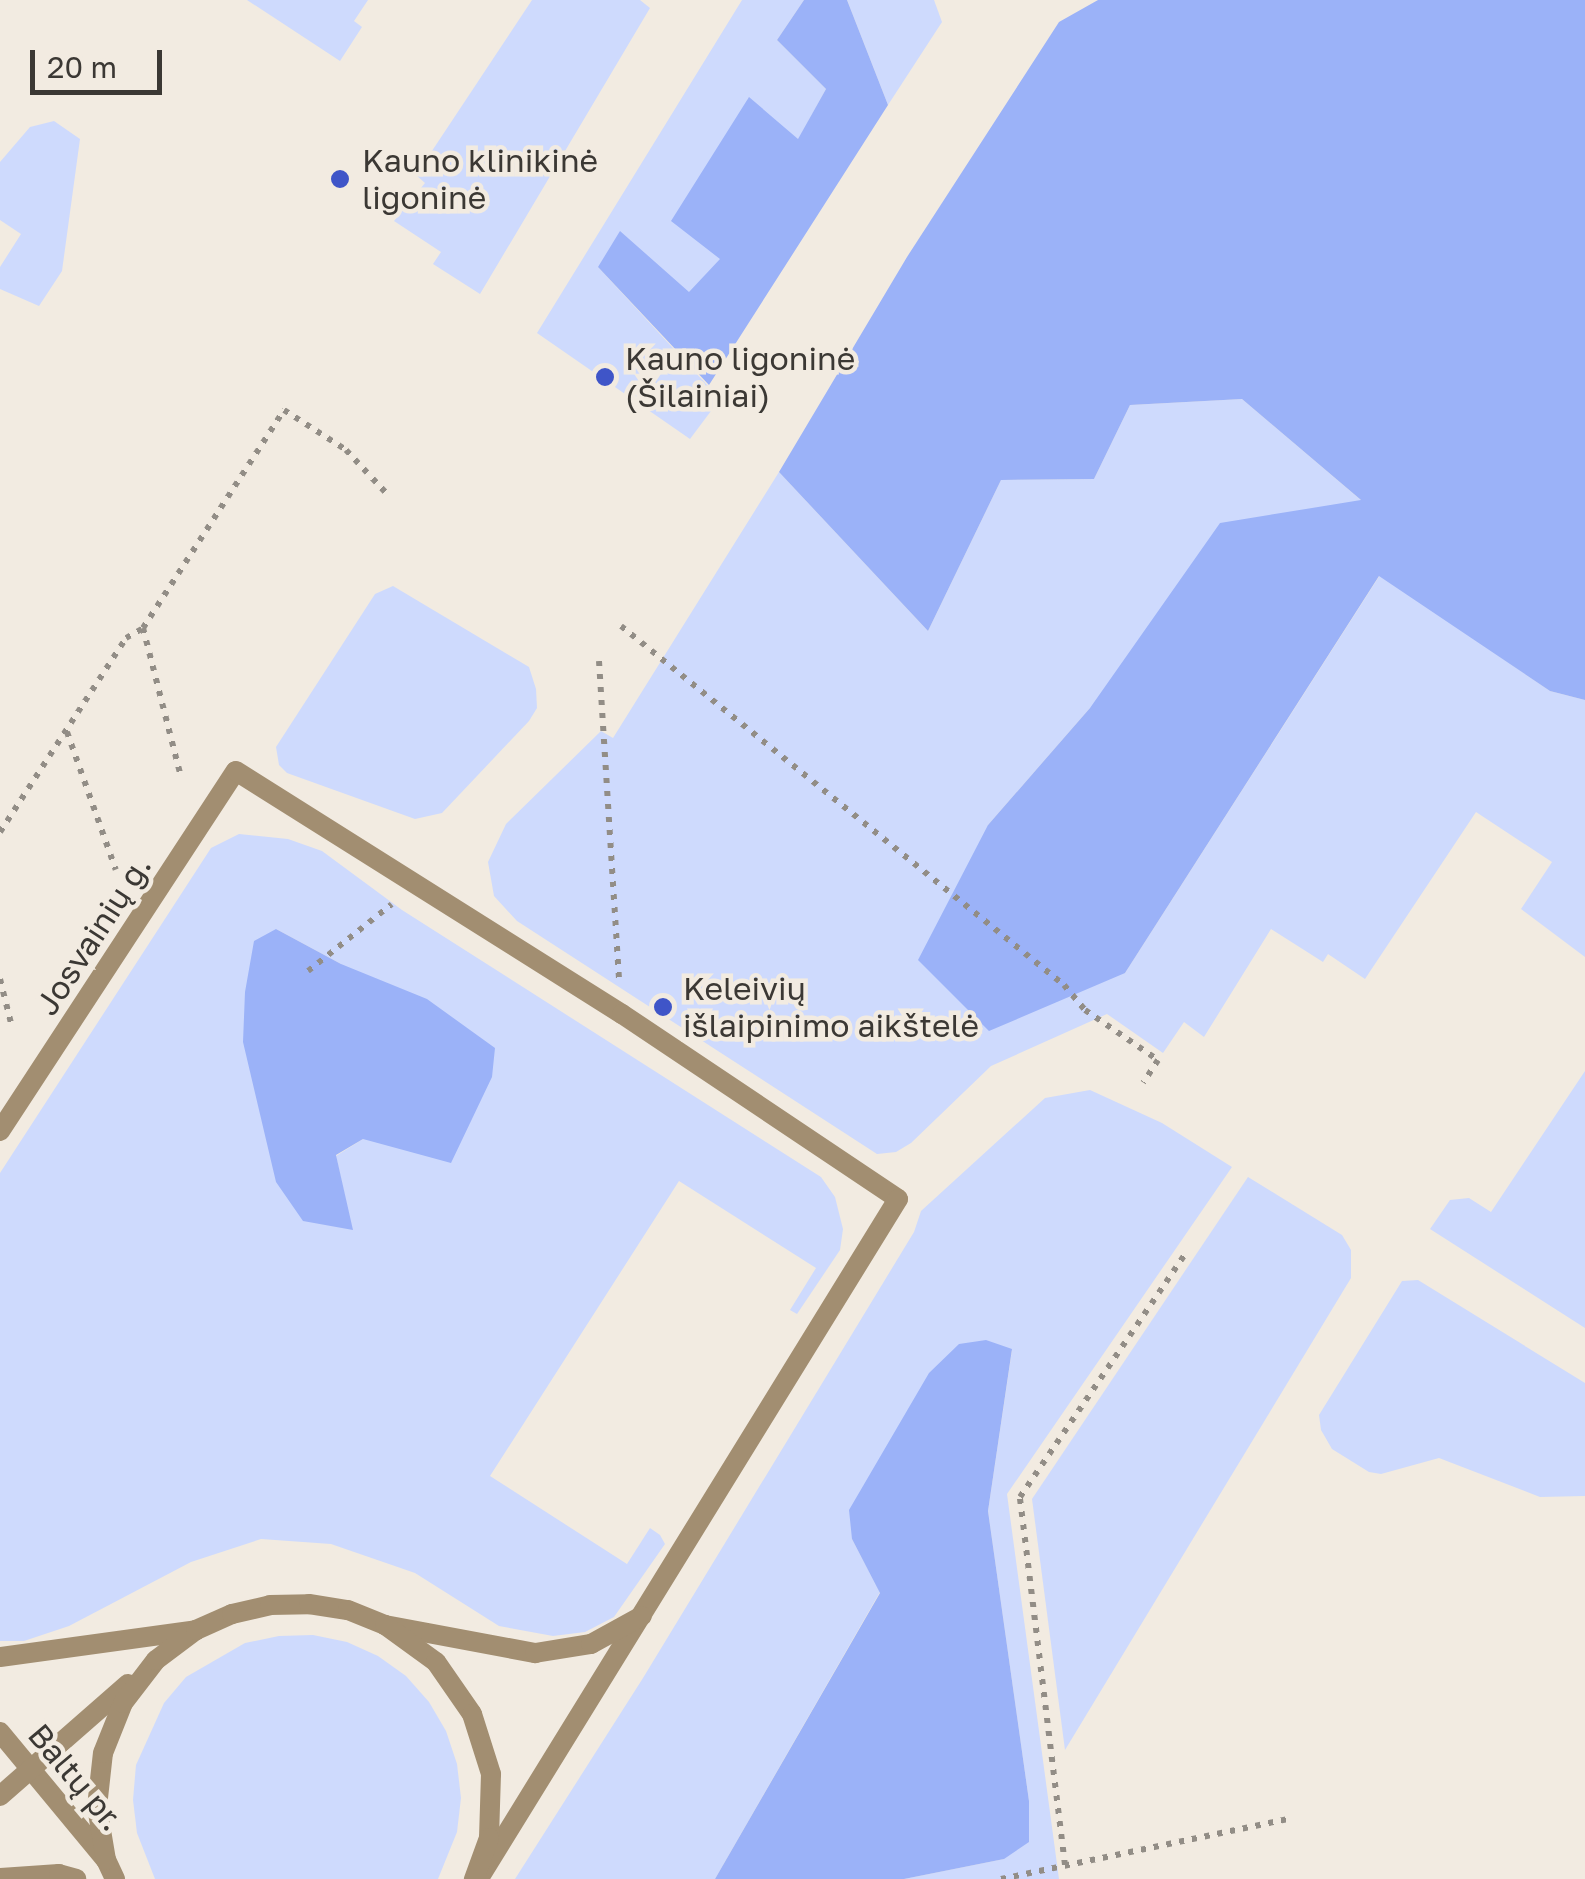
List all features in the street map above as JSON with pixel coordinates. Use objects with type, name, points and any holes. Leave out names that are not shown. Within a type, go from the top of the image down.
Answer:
[{"type":"street","name":"Josvainių g.","points":[[0,1131],[236,771],[416,884]]},
{"type":"street","points":[[416,884],[622,1014],[898,1199],[644,1614],[476,1879]]},
{"type":"street","name":"Baltų pr.","points":[[110,1870],[97,1806],[103,1753],[123,1703],[156,1660],[196,1630],[232,1614],[270,1604],[309,1604],[348,1610],[385,1625],[436,1662],[472,1714],[491,1774],[489,1838],[476,1879]]},
{"type":"street","points":[[385,1625],[536,1653],[591,1644],[644,1614]]},
{"type":"street","points":[[0,1656],[196,1630]]},
{"type":"street","points":[[0,1796],[156,1660]]},
{"type":"street","name":"Baltų pr.","points":[[0,1732],[110,1870]]},
{"type":"street","points":[[0,1878],[60,1874],[76,1879]]},
{"type":"path","points":[[0,832],[126,638],[143,628],[284,410],[346,450],[387,494]]},
{"type":"path","points":[[621,626],[1064,985],[1085,1010],[1158,1060],[1144,1083]]},
{"type":"path","points":[[143,628],[180,773]]},
{"type":"path","points":[[599,661],[622,1014]]},
{"type":"path","points":[[66,730],[116,870]]},
{"type":"path","points":[[308,971],[416,884]]},
{"type":"path","points":[[0,980],[12,1027]]},
{"type":"path","points":[[1065,1865],[1020,1497],[1187,1251]]},
{"type":"path","points":[[1000,1879],[1292,1818]]},
{"type":"shaded area","points":[[247,0],[368,0],[354,21],[362,27],[340,61]]},
{"type":"shaded area","points":[[532,0],[640,0],[650,8],[480,294],[433,264],[441,252],[394,221],[425,183],[416,175]]},
{"type":"shaded area","points":[[742,0],[804,0],[777,40],[826,89],[798,140],[748,98],[721,259],[689,293],[598,267],[720,399],[690,439],[537,333]]},
{"type":"shaded area","points":[[804,0],[847,0],[888,105],[709,385],[598,267],[620,231],[689,292],[720,259],[671,221],[749,97],[798,139],[826,89],[777,40]]},
{"type":"shaded area","points":[[847,0],[934,0],[942,22],[888,105]]},
{"type":"shaded area","points":[[1098,0],[1585,0],[1585,700],[1550,691],[1379,576],[1125,973],[989,1031],[918,960],[988,825],[1090,708],[1220,523],[1361,500],[1242,399],[1130,405],[1094,479],[1001,480],[928,631],[779,472],[907,257],[1059,22]]},
{"type":"shaded area","points":[[54,121],[80,139],[62,271],[39,306],[0,289],[0,267],[21,234],[0,220],[0,162],[30,127]]},
{"type":"shaded area","points":[[1242,399],[1362,501],[1090,708],[988,825],[1125,973],[1380,575],[1550,691],[1585,700],[1585,957],[1521,909],[1552,862],[1476,812],[1365,979],[1328,954],[1323,962],[1271,929],[1204,1037],[1184,1022],[1163,1053],[1107,1014],[991,1066],[911,1143],[896,1152],[877,1154],[517,921],[494,896],[488,862],[506,824],[601,731],[613,738],[779,472],[928,631],[1001,480],[1094,479],[1130,405]]},
{"type":"shaded area","points":[[393,586],[529,667],[536,689],[537,708],[529,721],[442,813],[415,819],[287,773],[279,765],[276,747],[375,594]]},
{"type":"shaded area","points":[[239,834],[288,839],[322,851],[402,910],[821,1177],[835,1197],[843,1229],[840,1250],[797,1314],[790,1310],[816,1268],[679,1181],[490,1476],[627,1564],[650,1528],[660,1535],[665,1544],[614,1617],[585,1632],[553,1636],[499,1626],[415,1573],[331,1544],[261,1539],[191,1562],[69,1626],[24,1641],[0,1641],[0,1173],[211,848]],"holes":[[[276,929],[341,964],[363,1139],[336,1156],[352,1229]]]},
{"type":"shaded area","points":[[276,929],[341,964],[427,999],[495,1048],[492,1077],[451,1163],[363,1139],[336,1155],[353,1230],[303,1221],[276,1182],[243,1042],[245,992],[254,941]]},
{"type":"shaded area","points":[[1585,1071],[1585,1328],[1430,1229],[1450,1200],[1469,1198],[1491,1212]]},
{"type":"shaded area","points":[[1090,1090],[1162,1123],[1232,1167],[1007,1494],[1059,1879],[904,1879],[1004,1859],[1029,1801],[988,1511],[1012,1350],[852,1539],[880,1592],[715,1879],[515,1879],[643,1678],[914,1232],[921,1211],[1045,1098]]},
{"type":"shaded area","points":[[1248,1177],[1342,1235],[1351,1250],[1351,1278],[1065,1750],[1032,1499]]},
{"type":"shaded area","points":[[1418,1280],[1585,1383],[1585,1496],[1540,1497],[1439,1458],[1381,1474],[1369,1472],[1332,1449],[1321,1430],[1319,1415],[1402,1281]]},
{"type":"shaded area","points":[[986,1340],[1012,1349],[988,1511],[1029,1801],[1029,1842],[1004,1859],[904,1879],[715,1879],[880,1593],[852,1539],[849,1510],[929,1373],[959,1344]]},
{"type":"shaded area","points":[[313,1635],[347,1642],[378,1656],[406,1676],[429,1702],[446,1731],[457,1764],[461,1798],[457,1832],[438,1879],[155,1879],[137,1833],[133,1800],[136,1765],[164,1703],[186,1677],[245,1643]]},
{"type":"place","name":"Kauno klinikinė ligoninė","points":[[340,179]]},
{"type":"place","name":"Kauno ligoninė (Šilainiai)","points":[[605,377]]},
{"type":"place","name":"Keleivių išlaipinimo aikštelė","points":[[663,1007]]}]
